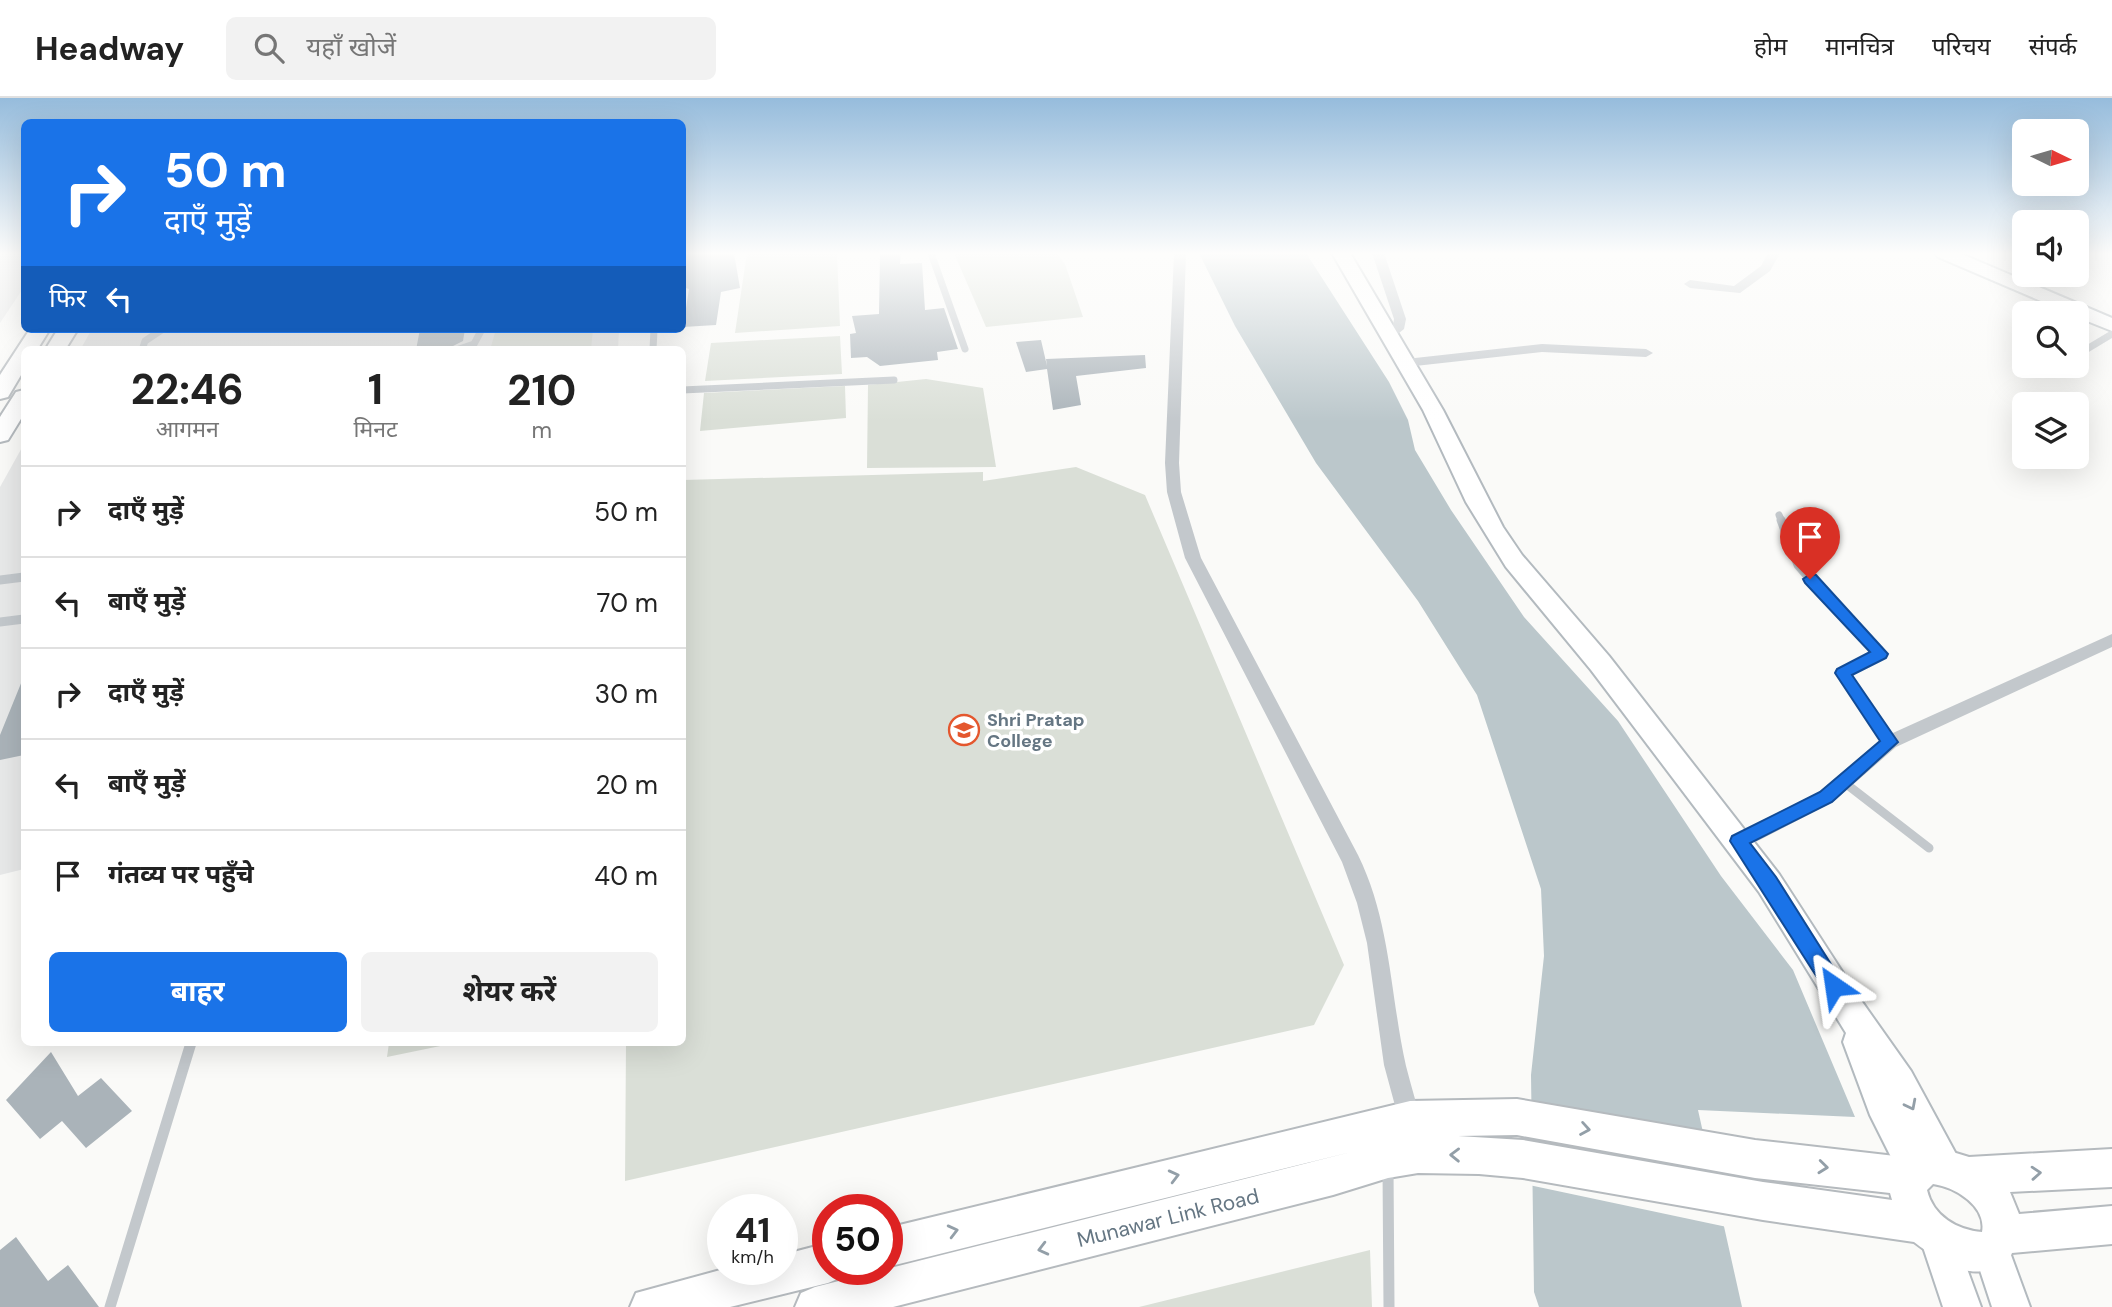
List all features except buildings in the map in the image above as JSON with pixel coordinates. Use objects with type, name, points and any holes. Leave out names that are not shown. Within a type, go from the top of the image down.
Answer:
[{"type":"main road","points":[[1374,309],[1433,410],[1477,502],[1514,561],[1600,663],[1769,883],[1847,1007],[1882,1103],[1935,1172],[1986,1192],[1999,1211],[1996,1242],[2011,1307]]},
{"type":"main road","points":[[2074,309],[2112,326]]},
{"type":"main road","points":[[0,392],[21,360]]},
{"type":"main road","points":[[0,435],[21,402]]},
{"type":"main road","name":"Munawar Link Road","points":[[903,1245],[1405,1144],[1517,1117],[1755,1159],[1935,1172]]},
{"type":"main road","name":"Munawar Link Road","points":[[815,1307],[1333,1176],[1405,1144],[1523,1159],[1931,1231]]},
{"type":"main road","points":[[1962,1307],[1931,1231],[1910,1199],[1909,1187],[1935,1172],[2112,1168]]},
{"type":"main road","points":[[1931,1231],[1967,1252],[1980,1252],[1996,1242],[2112,1225]]},
{"type":"main road","points":[[650,1307],[812,1266]]},
{"type":"street","points":[[1178,309],[1172,463],[1177,502],[1193,558],[1355,871],[1377,943],[1405,1144]]},
{"type":"street","points":[[1390,337],[1399,326],[1397,309]]},
{"type":"street","points":[[1406,363],[1542,348],[1646,353]]},
{"type":"street","points":[[1739,841],[1801,811],[1845,783],[1889,742],[2112,640]]},
{"type":"lane","points":[[951,309],[965,349]]},
{"type":"lane","points":[[144,346],[148,338],[156,333]]},
{"type":"lane","points":[[468,346],[474,344],[480,333]]},
{"type":"lane","points":[[2089,348],[2112,334]]},
{"type":"lane","points":[[686,390],[894,380]]},
{"type":"lane","points":[[1779,515],[1798,565],[1835,608],[1881,654],[1843,673],[1889,742]]},
{"type":"lane","points":[[0,580],[21,577]]},
{"type":"lane","points":[[0,622],[21,619]]},
{"type":"lane","points":[[1845,783],[1929,848]]},
{"type":"lane","points":[[110,1307],[190,1046]]},
{"type":"lane","points":[[1388,1307],[1405,1144]]},
{"type":"shaded area","points":[[0,309],[9,309],[0,323]]},
{"type":"shaded area","points":[[739,309],[839,309],[840,326],[735,333]]},
{"type":"shaded area","points":[[978,309],[1080,309],[1083,317],[986,327]]},
{"type":"shaded area","points":[[1227,309],[1342,309],[1389,382],[1408,420],[1415,450],[1451,510],[1524,617],[1618,721],[1721,876],[1793,970],[1855,1117],[1698,1110],[1742,1307],[1539,1307],[1534,1292],[1531,1075],[1544,956],[1541,889],[1477,695],[1418,601],[1316,463]]},
{"type":"shaded area","points":[[90,333],[619,333],[618,346],[82,346]]},
{"type":"shaded area","points":[[495,333],[593,333],[591,346],[491,346]]},
{"type":"shaded area","points":[[840,336],[842,374],[705,381],[711,343]]},
{"type":"shaded area","points":[[926,379],[983,388],[996,467],[867,468],[868,385]]},
{"type":"shaded area","points":[[845,386],[846,418],[700,431],[704,393]]},
{"type":"shaded area","points":[[21,449],[21,870],[0,875],[0,487]]},
{"type":"shaded area","name":"Shri Pratap College","points":[[1076,467],[1145,495],[1344,965],[1314,1025],[625,1181],[626,1046],[686,1046],[686,480],[983,472],[983,481]]},
{"type":"shaded area","points":[[389,1046],[440,1046],[387,1057]]},
{"type":"shaded area","points":[[1370,1250],[1372,1307],[1139,1307]]},
{"type":"pier","points":[[1528,1101],[1707,1133],[1727,1227],[1529,1185]]},
{"type":"place","name":"Shri Pratap College","points":[[964,730]]},
{"type":"route","points":[[1810,579],[1881,654],[1843,673],[1889,742],[1826,797],[1739,841],[1834,986]]}]
